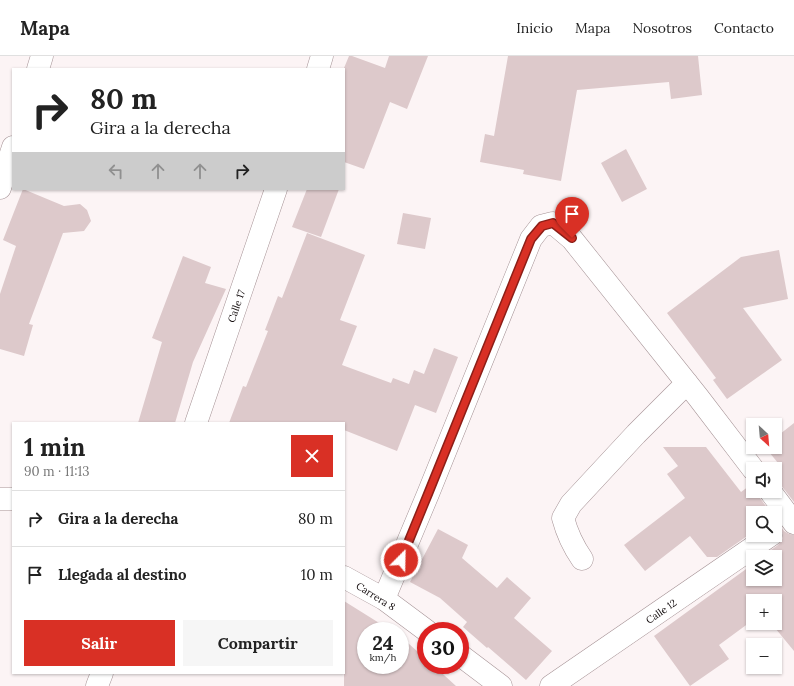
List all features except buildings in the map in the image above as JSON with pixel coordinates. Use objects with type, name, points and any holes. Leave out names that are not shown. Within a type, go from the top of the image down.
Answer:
[{"type":"street","points":[[38,68],[42,56]]},
{"type":"street","points":[[318,68],[322,56]]},
{"type":"street","points":[[0,188],[12,150]]},
{"type":"street","name":"Calle 17","points":[[196,422],[276,190]]},
{"type":"street","points":[[384,599],[531,239],[542,226],[553,223],[572,238],[748,462]]},
{"type":"street","points":[[582,559],[575,549],[563,518],[571,504],[636,434],[687,383]]},
{"type":"street","points":[[774,498],[789,524]]},
{"type":"street","points":[[0,499],[12,499]]},
{"type":"street","name":"Calle 12","points":[[552,686],[761,542]]},
{"type":"street","name":"Carrera 8","points":[[345,578],[384,599],[417,624]]},
{"type":"street","points":[[469,663],[501,686]]},
{"type":"street","points":[[97,686],[102,674]]},
{"type":"route","points":[[401,560],[531,239],[542,226],[553,223],[572,238]]}]
